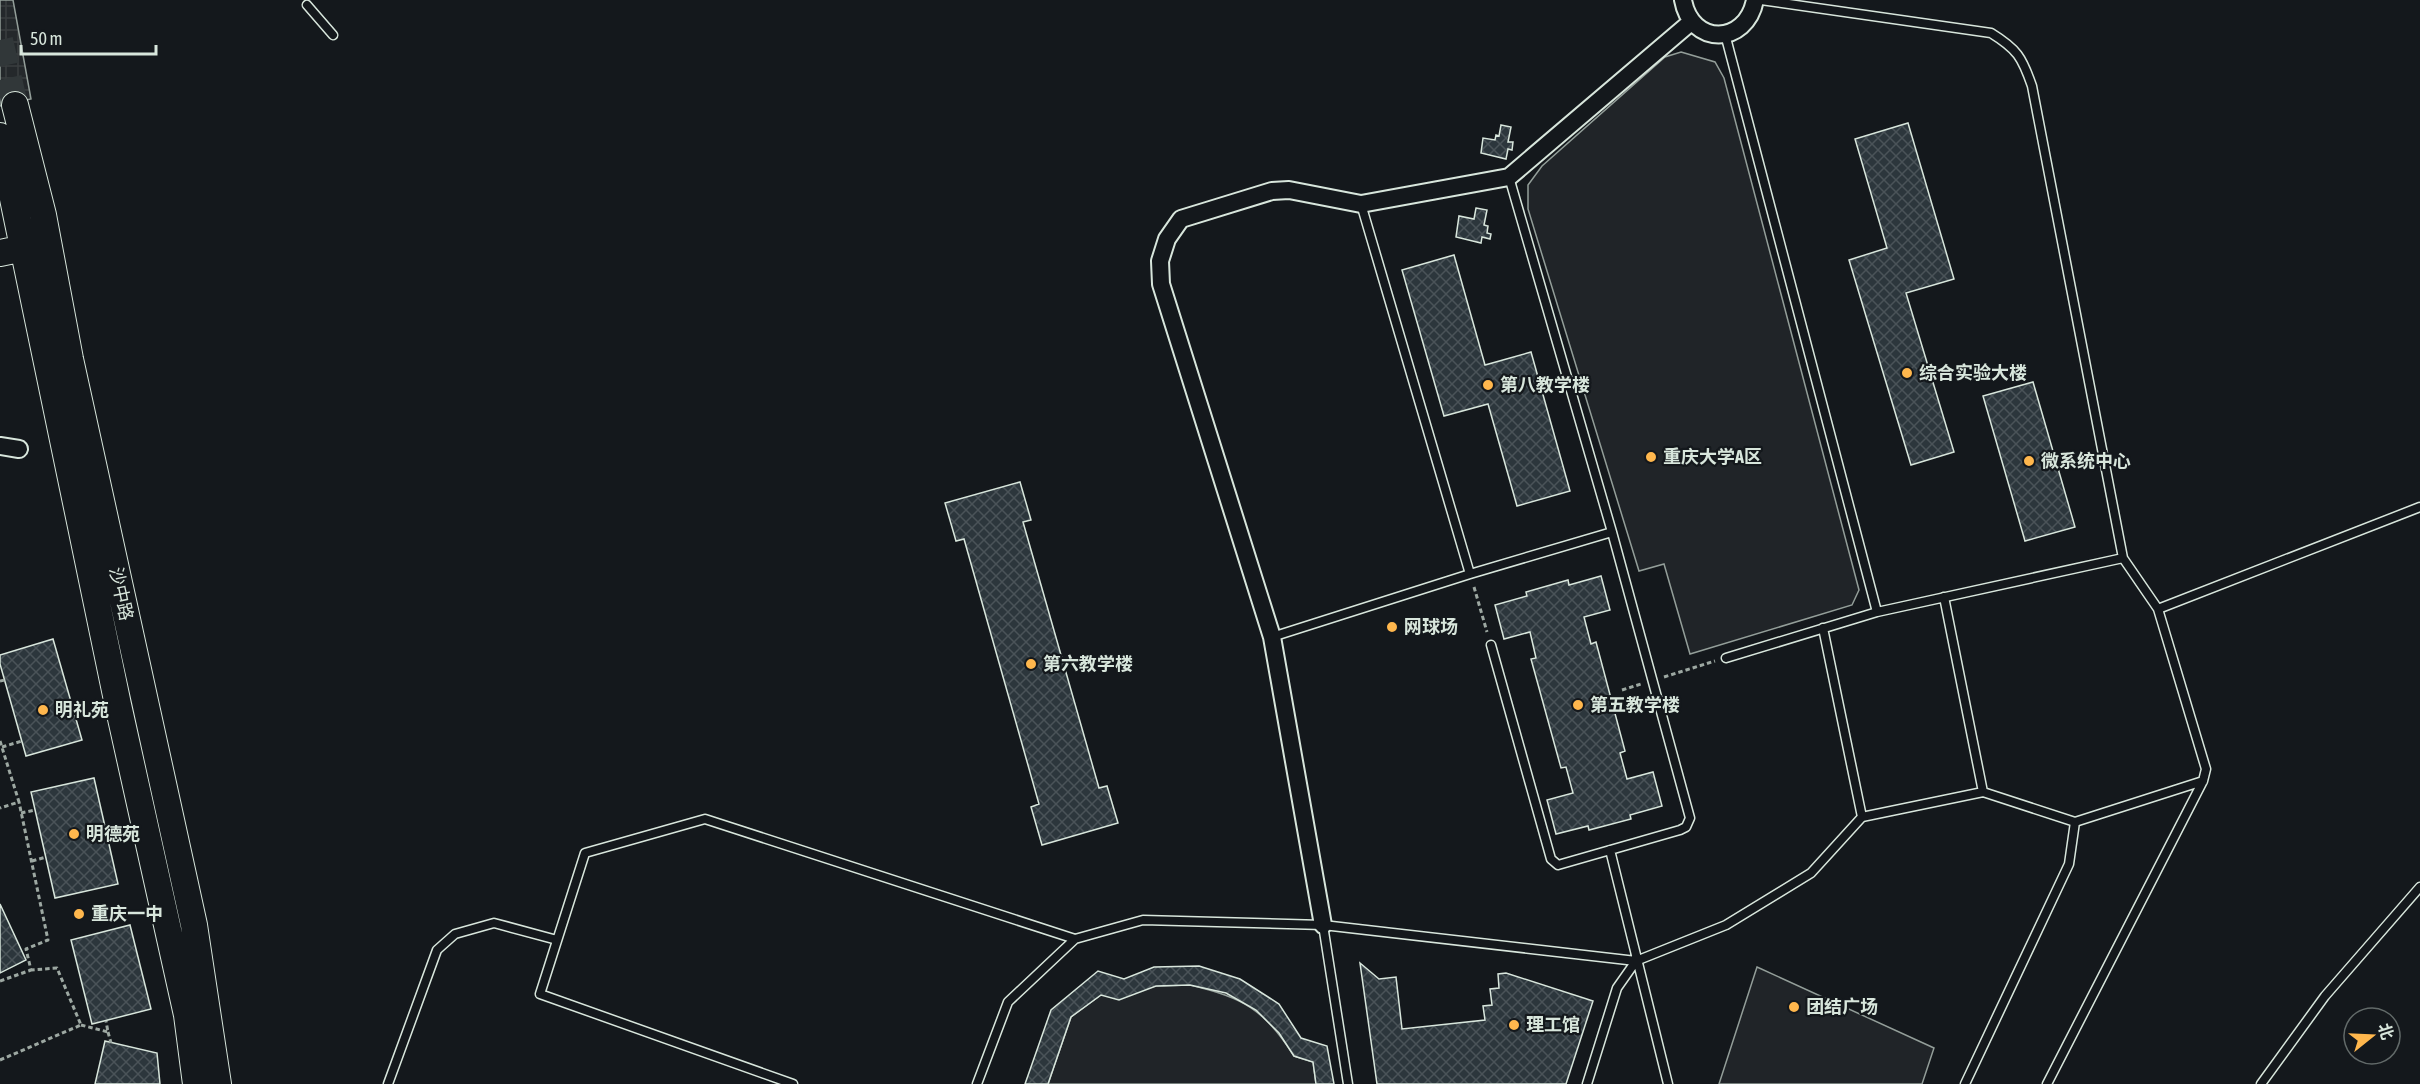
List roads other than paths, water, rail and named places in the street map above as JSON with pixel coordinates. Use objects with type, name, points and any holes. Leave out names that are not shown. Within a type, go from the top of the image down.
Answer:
[{"type":"main road","name":"沙中路","points":[[15,105],[43,215],[70,359],[194,926],[218,1084]]},
{"type":"main road","name":"沙中路","points":[[0,136],[12,250],[118,705],[187,1015],[196,1084]]},
{"type":"street","points":[[1683,0],[1691,21],[1701,30],[1712,34],[1725,34],[1737,30],[1753,11],[1755,0]]},
{"type":"street","points":[[1323,925],[1272,637],[1161,284],[1160,261],[1167,239],[1181,219],[1272,192],[1289,190],[1361,204],[1509,177],[1691,21]]},
{"type":"street","points":[[0,446],[20,449]]},
{"type":"lane","points":[[1761,0],[1991,33],[2012,46],[2021,59],[2032,86],[2123,558],[2158,609],[2204,755],[2206,769],[2203,782],[2047,1084]]},
{"type":"lane","points":[[306,2],[333,35]]},
{"type":"lane","points":[[1725,34],[1877,612]]},
{"type":"lane","points":[[1491,645],[1551,859],[1558,865],[1686,827],[1690,818],[1653,680],[1509,177]]},
{"type":"lane","points":[[1361,204],[1470,574]]},
{"type":"lane","points":[[2158,609],[2420,507]]},
{"type":"lane","points":[[1272,637],[1612,532]]},
{"type":"lane","points":[[1726,658],[1877,612],[2123,558]]},
{"type":"lane","points":[[1944,597],[1983,792]]},
{"type":"lane","points":[[1823,628],[1862,817]]},
{"type":"lane","points":[[977,1084],[1008,1002],[1075,939],[1143,920],[1323,925],[1636,961],[1726,924],[1811,873],[1862,817],[1983,792],[2075,822],[2203,782]]},
{"type":"lane","points":[[793,1084],[540,994],[585,853],[705,819],[1075,939]]},
{"type":"lane","points":[[1965,1084],[2069,864],[2075,822]]},
{"type":"lane","points":[[1611,850],[1636,961],[1668,1084]]},
{"type":"lane","points":[[2261,1084],[2325,996],[2420,887]]},
{"type":"lane","points":[[388,1084],[437,950],[455,934],[494,923],[557,940]]},
{"type":"lane","points":[[1323,925],[1348,1084]]},
{"type":"lane","points":[[1587,1084],[1617,988],[1636,961]]},
{"type":"tunnel","points":[[0,40],[15,105]]},
{"type":"place","name":"综合实验大楼","points":[[1907,373]]},
{"type":"place","name":"第八教学楼","points":[[1488,385]]},
{"type":"place","name":"重庆大学A区","points":[[1651,457]]},
{"type":"place","name":"微系统中心","points":[[2029,461]]},
{"type":"place","name":"网球场","points":[[1392,627]]},
{"type":"place","name":"第六教学楼","points":[[1031,664]]},
{"type":"place","name":"第五教学楼","points":[[1578,705]]},
{"type":"place","name":"明礼苑","points":[[43,710]]},
{"type":"place","name":"明德苑","points":[[74,834]]},
{"type":"place","name":"重庆一中","points":[[79,914]]},
{"type":"place","name":"团结广场","points":[[1794,1007]]},
{"type":"place","name":"理工馆","points":[[1514,1025]]}]
